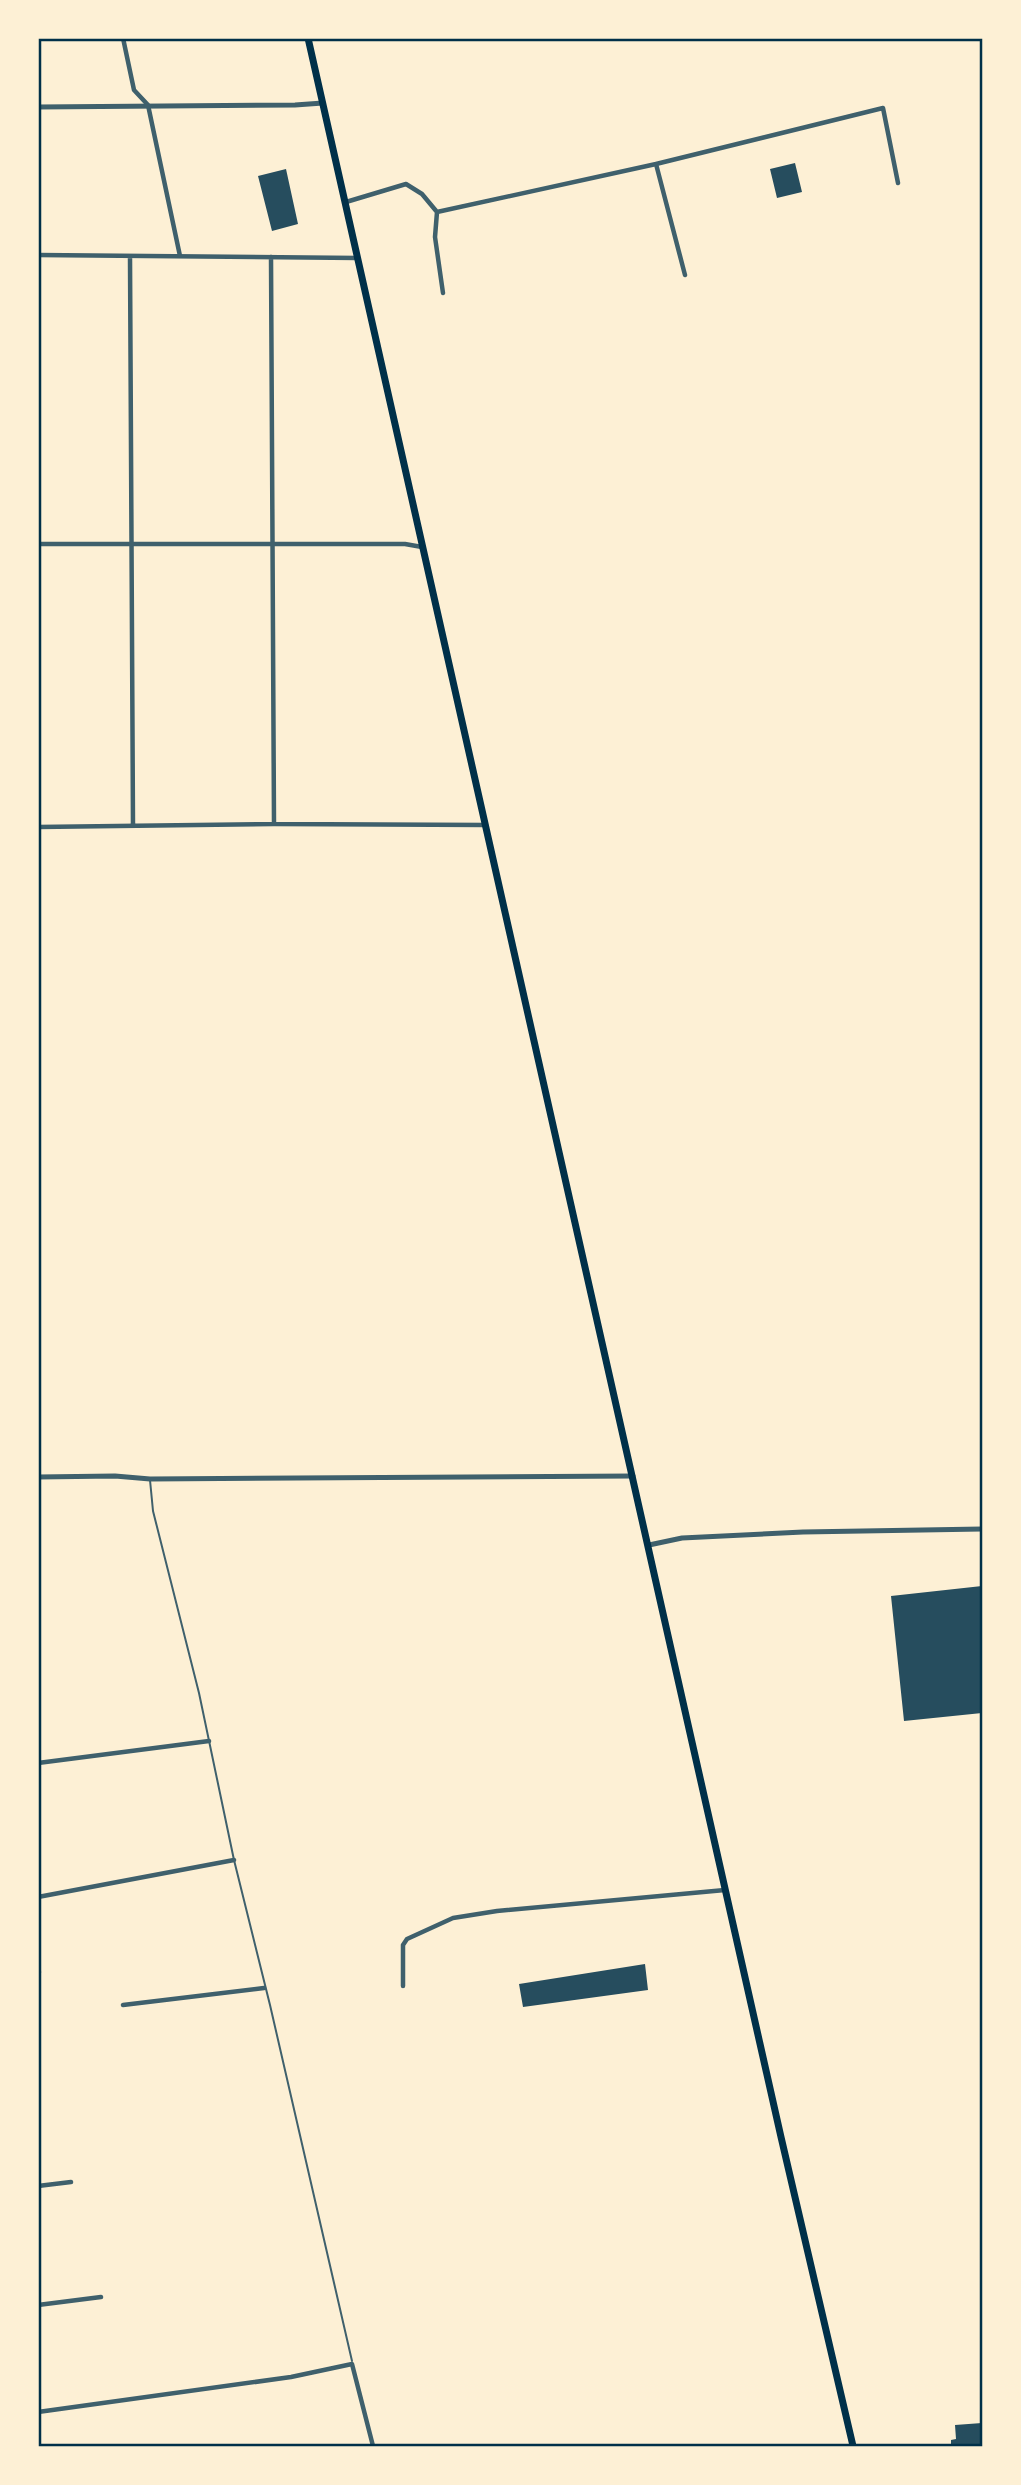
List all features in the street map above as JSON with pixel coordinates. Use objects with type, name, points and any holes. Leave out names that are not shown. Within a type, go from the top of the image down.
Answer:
[{"type":"main road","points":[[309,38],[853,2446]]},
{"type":"street","points":[[123,38],[134,90],[148,105],[180,256]]},
{"type":"street","points":[[38,107],[323,103]]},
{"type":"street","points":[[437,212],[883,108],[898,183]]},
{"type":"street","points":[[656,163],[685,275]]},
{"type":"street","points":[[346,202],[405,184],[422,194],[437,212],[435,237],[443,293]]},
{"type":"street","points":[[38,255],[358,258]]},
{"type":"street","points":[[130,257],[133,825]]},
{"type":"street","points":[[271,257],[274,824]]},
{"type":"street","points":[[38,544],[405,544],[422,547]]},
{"type":"street","points":[[38,827],[487,825]]},
{"type":"street","points":[[38,1477],[115,1476],[150,1479],[633,1476]]},
{"type":"street","points":[[649,1545],[695,1537],[982,1530]]},
{"type":"street","points":[[38,1763],[209,1741]]},
{"type":"street","points":[[38,1898],[234,1860]]},
{"type":"street","points":[[403,1986],[403,1945],[412,1935],[453,1918],[726,1889]]},
{"type":"street","points":[[123,2005],[264,1988]]},
{"type":"street","points":[[38,2186],[71,2182]]},
{"type":"street","points":[[38,2305],[101,2297]]},
{"type":"street","points":[[38,2412],[291,2377],[352,2364],[373,2446]]},
{"type":"lane","points":[[150,1479],[153,1511],[209,1741],[234,1860],[352,2364]]},
{"type":"building","points":[[795,163],[802,192],[777,198],[770,169]]},
{"type":"building","points":[[286,169],[298,224],[272,231],[258,176]]},
{"type":"building","points":[[982,1586],[982,1713],[904,1721],[891,1596]]},
{"type":"building","points":[[645,1964],[648,1990],[523,2007],[519,1984]]},
{"type":"building","points":[[982,2423],[982,2446],[951,2446],[951,2440],[956,2439],[955,2425]]}]
